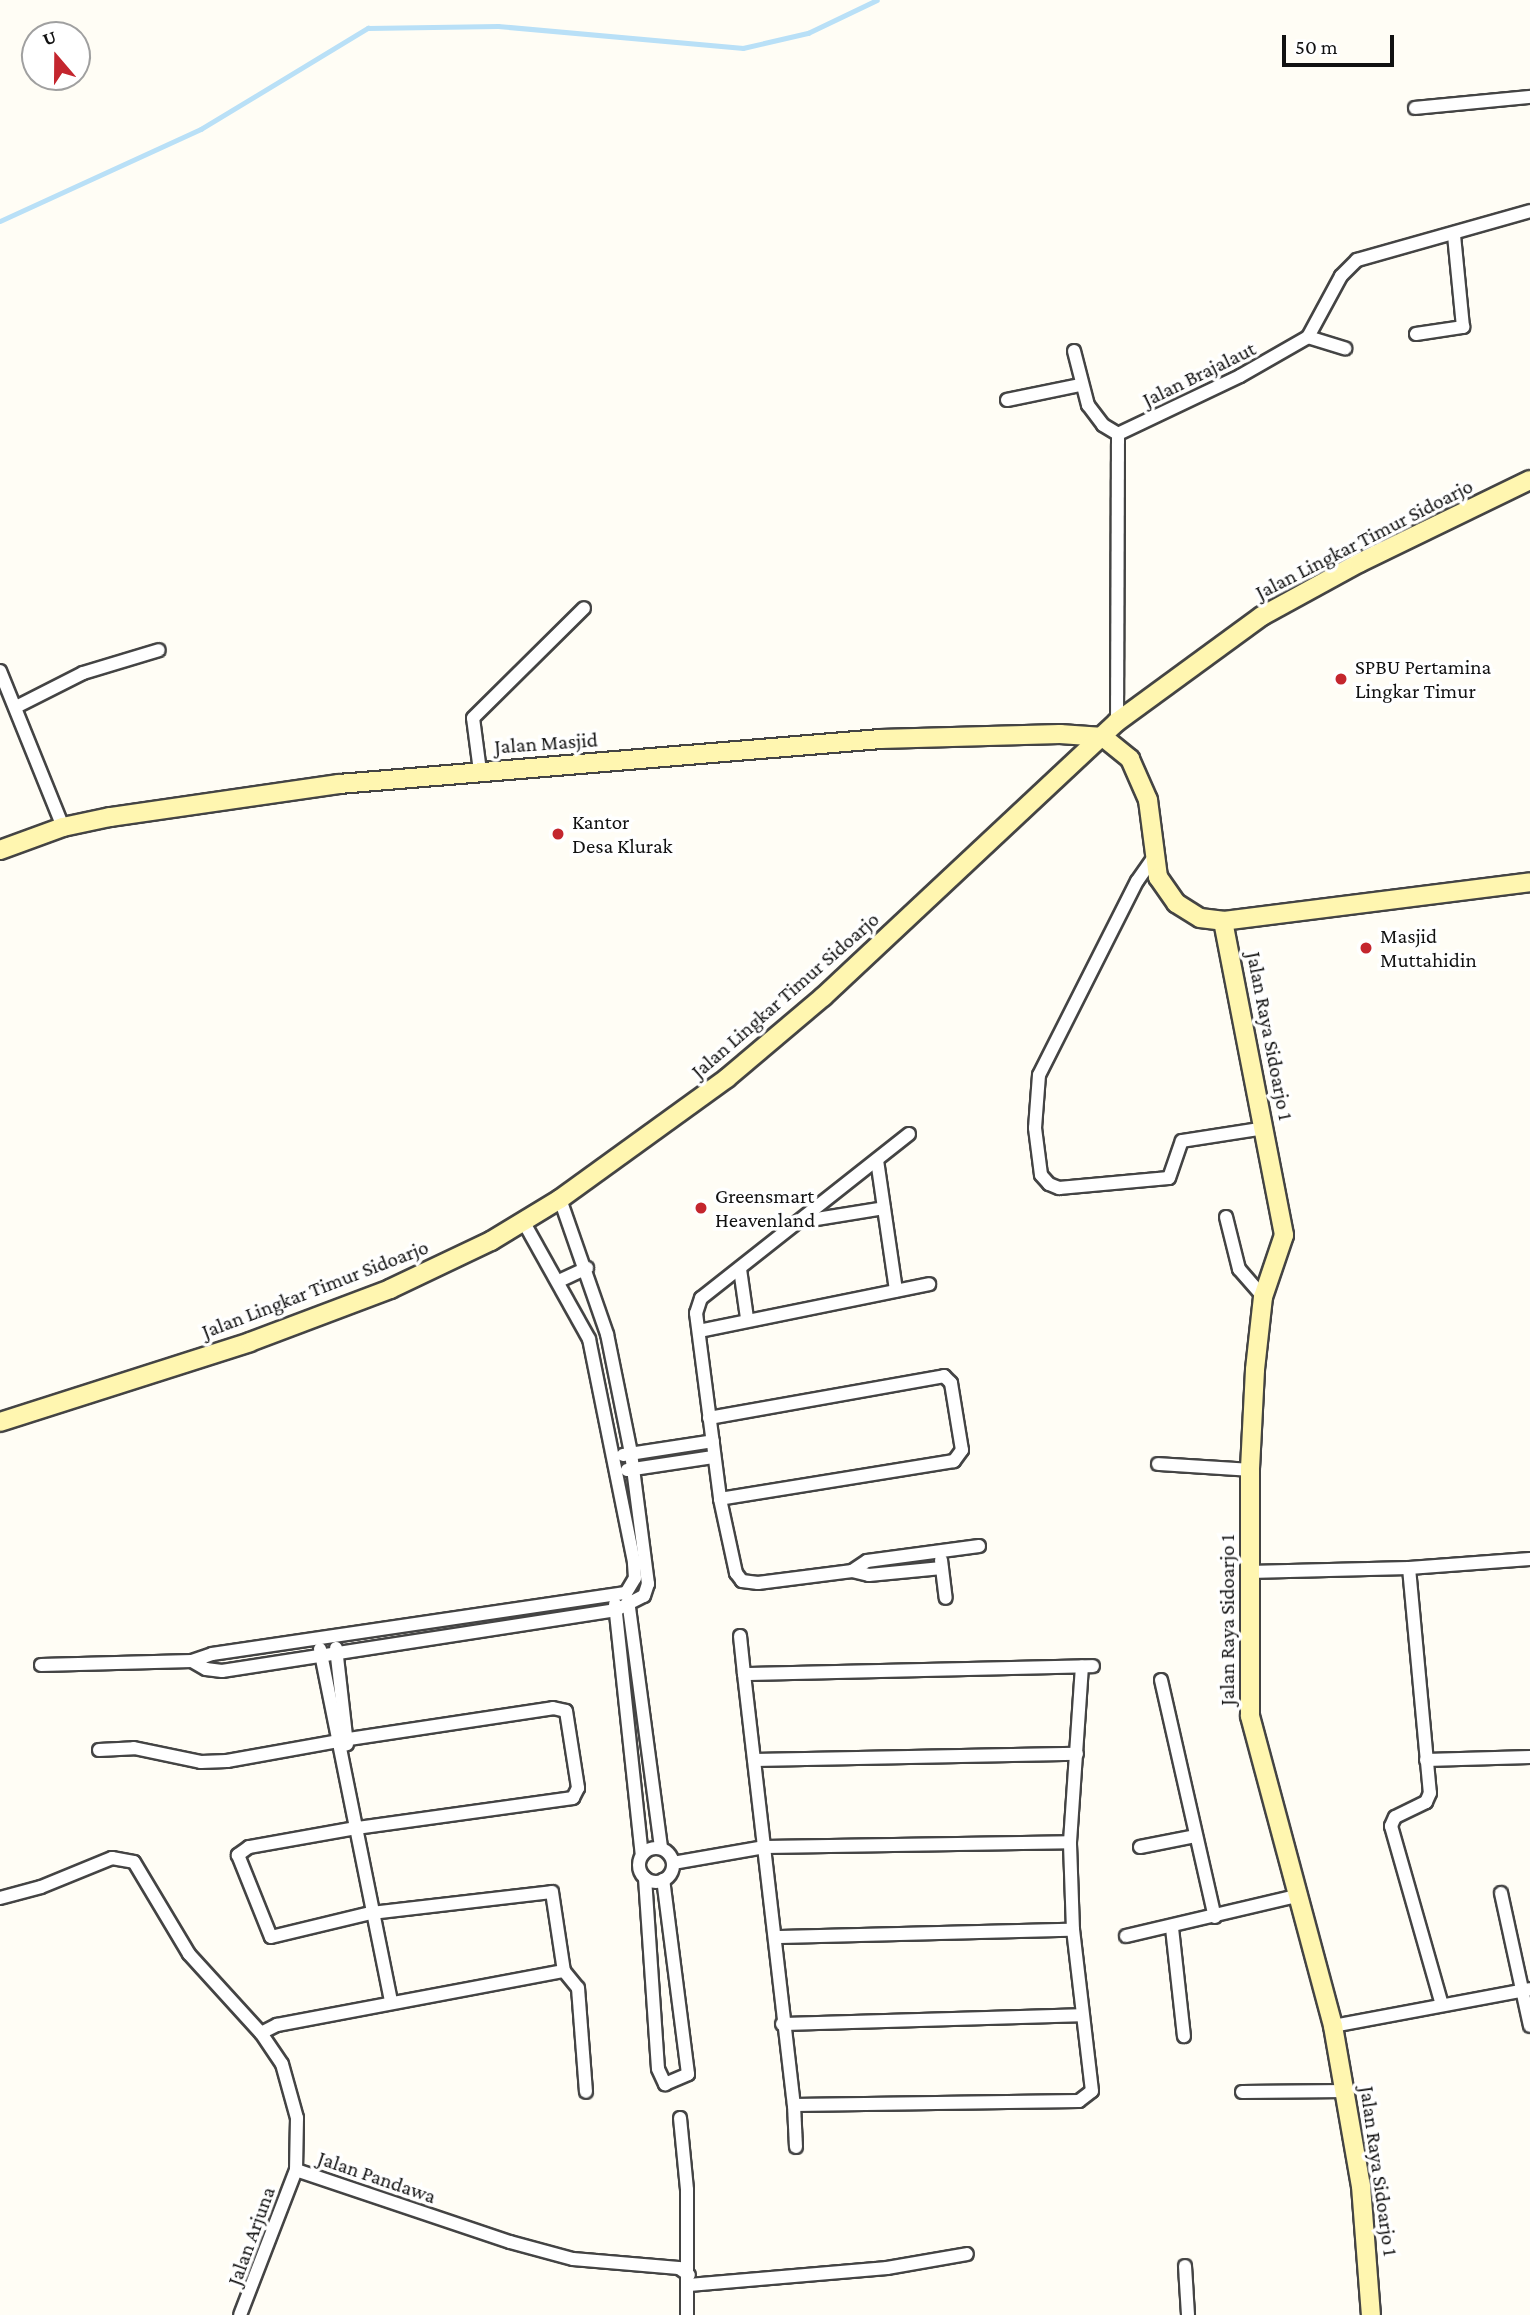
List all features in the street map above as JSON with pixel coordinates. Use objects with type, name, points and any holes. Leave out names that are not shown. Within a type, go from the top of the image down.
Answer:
[{"type":"street","points":[[1415,108],[1530,97]]},
{"type":"street","points":[[1345,348],[1308,337],[1337,283],[1357,260],[1454,235],[1530,211]]},
{"type":"street","points":[[1416,334],[1463,327],[1454,235]]},
{"type":"street","name":"Jalan Brajalaut","points":[[1118,434],[1240,376],[1308,337]]},
{"type":"street","points":[[1074,351],[1080,386],[1100,422],[1118,434],[1117,722]]},
{"type":"street","points":[[1007,400],[1080,386]]},
{"type":"street","name":"Jalan Lingkar Timur Sidoarjo","points":[[0,1422],[250,1342],[344,1307],[491,1241],[560,1199],[727,1078],[813,1006],[1117,722],[1272,611],[1530,480]]},
{"type":"street","points":[[480,771],[473,718],[583,608]]},
{"type":"street","points":[[16,707],[83,673],[159,650]]},
{"type":"street","points":[[2,674],[63,827]]},
{"type":"street","name":"Jalan Masjid","points":[[0,850],[63,827],[339,784],[880,739],[1030,734],[1103,737]]},
{"type":"street","points":[[1103,737],[1130,759],[1143,783],[1154,857],[1163,887],[1176,903],[1200,918],[1223,921],[1530,882]]},
{"type":"street","points":[[1154,857],[1137,881],[1039,1075],[1035,1128],[1041,1175],[1059,1188],[1169,1178],[1182,1141],[1265,1128]]},
{"type":"street","name":"Jalan Raya Sidoarjo 1","points":[[1223,921],[1284,1235],[1264,1297],[1250,1470],[1250,1716],[1333,2026],[1362,2186],[1371,2315]]},
{"type":"street","points":[[909,1133],[697,1305],[713,1457],[736,1573],[743,1581],[758,1584],[852,1571],[869,1575],[942,1568]]},
{"type":"street","points":[[877,1160],[896,1291]]},
{"type":"street","points":[[560,1199],[587,1268],[607,1334],[631,1453],[648,1584],[644,1596],[631,1606]]},
{"type":"street","points":[[797,1223],[884,1208]]},
{"type":"street","points":[[1226,1217],[1238,1269],[1264,1297]]},
{"type":"street","points":[[192,1661],[214,1672],[337,1653],[618,1600],[635,1578],[589,1339],[576,1310],[523,1221]]},
{"type":"street","points":[[559,1282],[587,1268]]},
{"type":"street","points":[[740,1269],[747,1318]]},
{"type":"street","points":[[699,1331],[747,1318],[929,1284]]},
{"type":"street","points":[[576,1310],[597,1300]]},
{"type":"street","points":[[589,1339],[607,1334]]},
{"type":"street","points":[[709,1418],[944,1376],[951,1383],[962,1450],[954,1461],[720,1499]]},
{"type":"street","points":[[612,1457],[713,1441]]},
{"type":"street","points":[[615,1471],[713,1457]]},
{"type":"street","points":[[1158,1464],[1250,1470]]},
{"type":"street","points":[[852,1571],[867,1561],[979,1546]]},
{"type":"street","points":[[939,1551],[946,1598]]},
{"type":"street","points":[[1249,1572],[1409,1568],[1530,1559]]},
{"type":"street","points":[[1409,1568],[1429,1799],[1395,1817],[1391,1826],[1442,2005]]},
{"type":"street","points":[[41,1665],[192,1661],[286,1644],[618,1600],[631,1606]]},
{"type":"street","points":[[618,1600],[642,1855],[639,1867],[645,1878],[660,2079],[669,2084],[688,2074],[663,1880],[673,1863],[765,1847],[1070,1842]]},
{"type":"street","points":[[631,1606],[661,1848],[673,1863]]},
{"type":"street","points":[[740,1636],[776,1937],[782,2024],[794,2105],[796,2147]]},
{"type":"street","points":[[334,1638],[344,1754],[371,1913],[391,2002]]},
{"type":"street","points":[[318,1640],[343,1740]]},
{"type":"street","points":[[286,1644],[288,1659]]},
{"type":"street","points":[[744,1674],[1088,1666],[1070,1842],[1073,1930],[1092,2091],[1083,2100],[794,2105]]},
{"type":"street","points":[[1161,1680],[1215,1917]]},
{"type":"street","points":[[99,1749],[134,1748],[213,1762],[343,1740],[561,1709],[568,1714],[578,1788],[573,1798],[356,1828],[243,1849],[238,1857],[268,1936],[371,1913],[552,1892],[564,1971],[578,1988],[586,2092]]},
{"type":"street","points":[[754,1760],[1077,1754]]},
{"type":"street","points":[[1426,1760],[1530,1757]]},
{"type":"street","points":[[1140,1847],[1195,1836]]},
{"type":"street","points":[[642,1855],[661,1848]]},
{"type":"street","name":"Jalan Pandawa","points":[[0,1898],[41,1887],[112,1858],[128,1859],[199,1967],[261,2033],[282,2064],[294,2101],[296,2170],[510,2242],[573,2259],[679,2268],[689,2280]]},
{"type":"street","points":[[645,1878],[663,1880]]},
{"type":"street","points":[[1502,1894],[1526,1989],[1530,2026]]},
{"type":"street","points":[[1126,1936],[1172,1928],[1297,1896]]},
{"type":"street","points":[[1172,1928],[1184,2036]]},
{"type":"street","points":[[776,1937],[1073,1930]]},
{"type":"street","points":[[261,2033],[277,2025],[564,1971]]},
{"type":"street","points":[[1333,2026],[1526,1989]]},
{"type":"street","points":[[782,2024],[1082,2015]]},
{"type":"street","points":[[657,2038],[683,2035]]},
{"type":"street","points":[[1241,2092],[1346,2091]]},
{"type":"street","points":[[680,2118],[689,2280],[687,2315]]},
{"type":"street","name":"Jalan Arjuna","points":[[240,2315],[296,2170]]},
{"type":"street","points":[[689,2280],[887,2268],[967,2254]]},
{"type":"street","points":[[1185,2266],[1188,2315]]},
{"type":"waterway","points":[[0,221],[201,129],[368,28],[498,26],[743,48],[808,33],[877,0]]},
{"type":"place","name":"SPBU Pertamina Lingkar Timur","points":[[1341,679]]},
{"type":"place","name":"Kantor Desa Klurak","points":[[558,834]]},
{"type":"place","name":"Masjid Muttahidin","points":[[1366,948]]},
{"type":"place","name":"Greensmart Heavenland","points":[[701,1208]]}]
